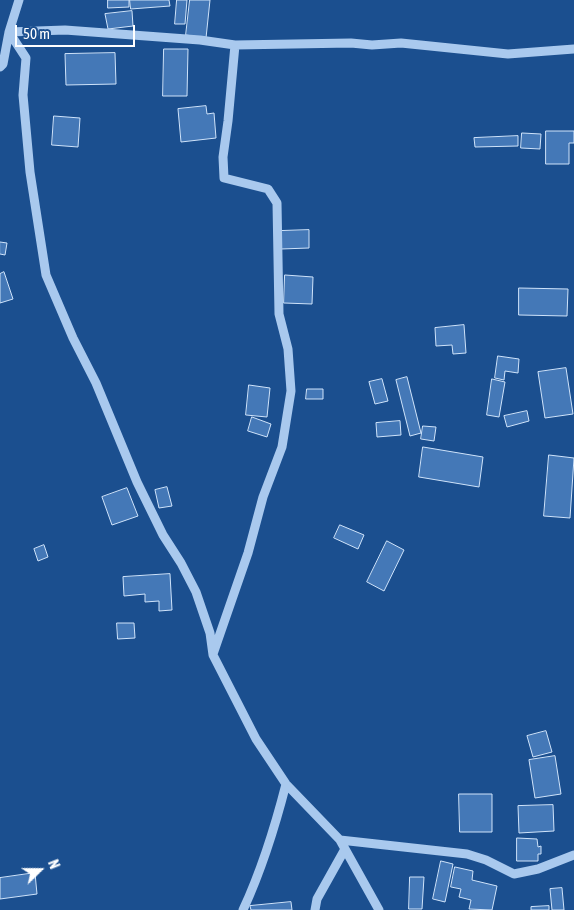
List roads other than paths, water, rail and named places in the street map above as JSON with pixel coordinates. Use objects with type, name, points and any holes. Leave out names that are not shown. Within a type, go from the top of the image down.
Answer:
[{"type":"street","points":[[0,67],[3,64],[9,32],[19,0]]},
{"type":"street","points":[[9,32],[65,30],[200,40],[235,45],[351,43],[372,45],[400,43],[508,54],[574,49]]},
{"type":"street","points":[[9,32],[26,58],[23,95],[30,172],[46,275],[73,338],[96,383],[136,482],[163,535],[181,563],[196,592],[210,633],[213,655],[256,739],[286,784],[340,840],[379,910]]},
{"type":"street","points":[[213,655],[248,553],[263,497],[282,447],[291,391],[288,348],[279,314],[277,203],[268,189],[224,178],[223,158],[235,45]]},
{"type":"street","points":[[243,910],[258,878],[286,784]]},
{"type":"street","points":[[340,840],[467,854],[486,860],[514,874],[538,869],[574,855]]},
{"type":"street","points":[[315,910],[317,899],[345,849]]}]
